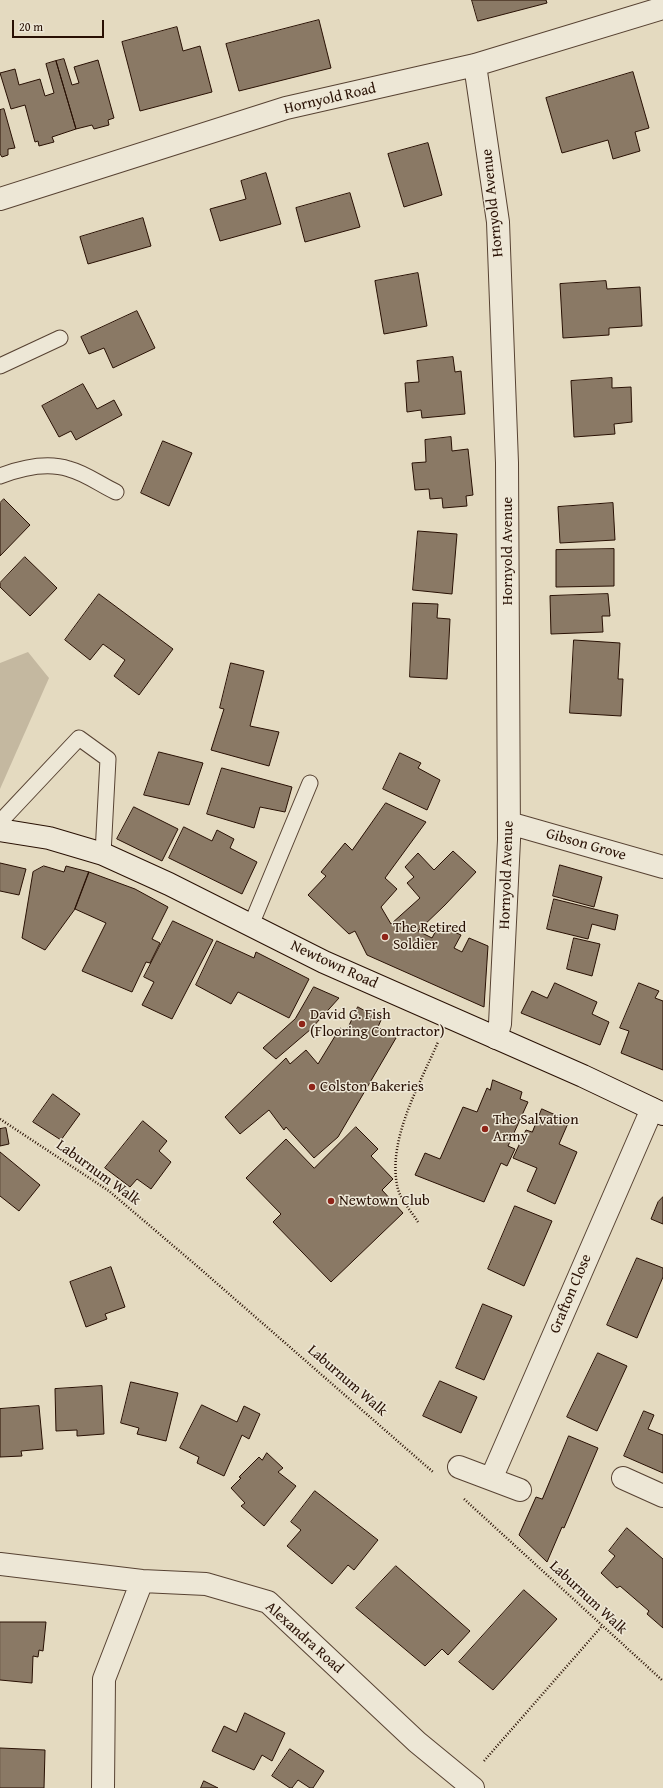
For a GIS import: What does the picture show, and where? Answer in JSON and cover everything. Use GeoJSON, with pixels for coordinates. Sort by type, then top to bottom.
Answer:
{"type":"FeatureCollection","features":[{"type":"Feature","properties":{"kind":"street","name":"Hornyold Road"},"geometry":{"type":"LineString","coordinates":[[0,198],[286,108],[475,65],[663,8]]}},
{"type":"Feature","properties":{"kind":"street","name":"Hornyold Avenue"},"geometry":{"type":"LineString","coordinates":[[475,65],[498,222],[508,478],[509,823],[500,1024],[496,1038]]}},
{"type":"Feature","properties":{"kind":"street","name":"Gibson Grove"},"geometry":{"type":"LineString","coordinates":[[509,823],[663,867]]}},
{"type":"Feature","properties":{"kind":"street","name":"Newtown Road"},"geometry":{"type":"LineString","coordinates":[[0,830],[49,838],[103,854],[169,884],[324,962],[496,1038],[657,1112]]}},
{"type":"Feature","properties":{"kind":"street","name":"Grafton Close"},"geometry":{"type":"LineString","coordinates":[[491,1479],[657,1112]]}},
{"type":"Feature","properties":{"kind":"street"},"geometry":{"type":"LineString","coordinates":[[459,1466],[520,1490]]}},
{"type":"Feature","properties":{"kind":"street"},"geometry":{"type":"LineString","coordinates":[[623,1478],[663,1496]]}},
{"type":"Feature","properties":{"kind":"street","name":"Alexandra Road"},"geometry":{"type":"LineString","coordinates":[[0,1564],[142,1581],[206,1584],[268,1602],[417,1742],[470,1785]]}},
{"type":"Feature","properties":{"kind":"street"},"geometry":{"type":"LineString","coordinates":[[103,1788],[104,1679],[142,1581]]}},
{"type":"Feature","properties":{"kind":"lane"},"geometry":{"type":"LineString","coordinates":[[0,366],[60,338]]}},
{"type":"Feature","properties":{"kind":"lane"},"geometry":{"type":"LineString","coordinates":[[0,476],[31,468],[55,465],[71,469],[116,492]]}},
{"type":"Feature","properties":{"kind":"lane"},"geometry":{"type":"LineString","coordinates":[[0,822],[79,738],[108,759],[103,854]]}},
{"type":"Feature","properties":{"kind":"lane"},"geometry":{"type":"LineString","coordinates":[[251,925],[310,783]]}},
{"type":"Feature","properties":{"kind":"path"},"geometry":{"type":"LineString","coordinates":[[418,1222],[397,1186],[396,1164],[402,1125],[448,1017]]}},
{"type":"Feature","properties":{"kind":"path","name":"Laburnum Walk"},"geometry":{"type":"LineString","coordinates":[[0,1119],[109,1191],[203,1271],[436,1476]]}},
{"type":"Feature","properties":{"kind":"path","name":"Laburnum Walk"},"geometry":{"type":"LineString","coordinates":[[460,1496],[663,1681]]}},
{"type":"Feature","properties":{"kind":"path"},"geometry":{"type":"LineString","coordinates":[[470,1785],[602,1626]]}},
{"type":"Feature","properties":{"kind":"shaded area"},"geometry":{"type":"Polygon","coordinates":[[[28,652],[49,678],[0,789],[0,663],[28,652]]]}},
{"type":"Feature","properties":{"kind":"building"},"geometry":{"type":"Polygon","coordinates":[[[472,0],[546,0],[547,3],[478,21],[472,0]]]}},
{"type":"Feature","properties":{"kind":"building"},"geometry":{"type":"Polygon","coordinates":[[[319,20],[331,68],[239,91],[226,44],[319,20]]]}},
{"type":"Feature","properties":{"kind":"building"},"geometry":{"type":"Polygon","coordinates":[[[177,27],[183,51],[200,46],[212,92],[140,111],[122,42],[177,27]]]}},
{"type":"Feature","properties":{"kind":"building"},"geometry":{"type":"Polygon","coordinates":[[[64,59],[72,85],[79,83],[74,67],[98,60],[114,118],[108,120],[109,125],[94,129],[92,125],[76,129],[56,61],[64,59]]]}},
{"type":"Feature","properties":{"kind":"building"},"geometry":{"type":"Polygon","coordinates":[[[56,61],[76,129],[52,137],[54,142],[39,146],[38,141],[35,142],[25,105],[11,109],[0,73],[15,69],[19,85],[40,79],[45,96],[54,93],[46,64],[56,61]]]}},
{"type":"Feature","properties":{"kind":"building"},"geometry":{"type":"Polygon","coordinates":[[[633,72],[649,128],[635,132],[640,151],[613,159],[608,140],[562,153],[546,98],[633,72]]]}},
{"type":"Feature","properties":{"kind":"building"},"geometry":{"type":"Polygon","coordinates":[[[4,109],[15,148],[8,149],[8,155],[2,157],[0,154],[0,110],[4,109]]]}},
{"type":"Feature","properties":{"kind":"building"},"geometry":{"type":"Polygon","coordinates":[[[428,143],[442,195],[404,207],[388,154],[428,143]]]}},
{"type":"Feature","properties":{"kind":"building"},"geometry":{"type":"Polygon","coordinates":[[[266,173],[281,224],[220,241],[210,209],[246,199],[241,181],[266,173]]]}},
{"type":"Feature","properties":{"kind":"building"},"geometry":{"type":"Polygon","coordinates":[[[350,193],[360,227],[305,242],[296,208],[350,193]]]}},
{"type":"Feature","properties":{"kind":"building"},"geometry":{"type":"Polygon","coordinates":[[[143,218],[151,246],[88,264],[80,237],[143,218]]]}},
{"type":"Feature","properties":{"kind":"building"},"geometry":{"type":"Polygon","coordinates":[[[418,273],[427,326],[384,334],[375,281],[418,273]]]}},
{"type":"Feature","properties":{"kind":"building"},"geometry":{"type":"Polygon","coordinates":[[[606,281],[607,289],[640,287],[642,326],[609,328],[609,335],[563,338],[560,284],[606,281]]]}},
{"type":"Feature","properties":{"kind":"building"},"geometry":{"type":"Polygon","coordinates":[[[137,311],[155,348],[113,368],[104,348],[89,354],[81,337],[137,311]]]}},
{"type":"Feature","properties":{"kind":"building"},"geometry":{"type":"Polygon","coordinates":[[[453,357],[455,372],[461,371],[465,414],[422,418],[421,410],[407,412],[405,383],[419,382],[417,361],[453,357]]]}},
{"type":"Feature","properties":{"kind":"building"},"geometry":{"type":"Polygon","coordinates":[[[612,378],[612,388],[631,387],[632,422],[614,424],[615,434],[574,437],[571,381],[612,378]]]}},
{"type":"Feature","properties":{"kind":"building"},"geometry":{"type":"Polygon","coordinates":[[[83,384],[97,409],[114,400],[122,415],[76,440],[71,431],[59,437],[42,406],[83,384]]]}},
{"type":"Feature","properties":{"kind":"building"},"geometry":{"type":"Polygon","coordinates":[[[451,437],[452,451],[468,449],[473,495],[466,496],[467,506],[443,508],[442,498],[430,499],[429,489],[415,490],[412,463],[426,462],[425,440],[451,437]]]}},
{"type":"Feature","properties":{"kind":"building"},"geometry":{"type":"Polygon","coordinates":[[[163,441],[192,453],[169,506],[141,493],[163,441]]]}},
{"type":"Feature","properties":{"kind":"building"},"geometry":{"type":"Polygon","coordinates":[[[4,499],[30,525],[0,556],[0,503],[4,499]]]}},
{"type":"Feature","properties":{"kind":"building"},"geometry":{"type":"Polygon","coordinates":[[[613,503],[615,540],[560,543],[558,507],[613,503]]]}},
{"type":"Feature","properties":{"kind":"building"},"geometry":{"type":"Polygon","coordinates":[[[418,531],[457,534],[452,594],[413,590],[418,531]]]}},
{"type":"Feature","properties":{"kind":"building"},"geometry":{"type":"Polygon","coordinates":[[[614,549],[614,586],[556,587],[556,550],[614,549]]]}},
{"type":"Feature","properties":{"kind":"building"},"geometry":{"type":"Polygon","coordinates":[[[25,557],[57,588],[30,616],[0,587],[0,583],[25,557]]]}},
{"type":"Feature","properties":{"kind":"building"},"geometry":{"type":"Polygon","coordinates":[[[99,594],[173,649],[139,695],[114,676],[125,660],[103,644],[90,660],[65,640],[99,594]]]}},
{"type":"Feature","properties":{"kind":"building"},"geometry":{"type":"Polygon","coordinates":[[[608,594],[610,616],[602,616],[603,632],[551,634],[550,596],[608,594]]]}},
{"type":"Feature","properties":{"kind":"building"},"geometry":{"type":"Polygon","coordinates":[[[413,603],[438,604],[437,618],[450,619],[447,679],[410,677],[413,603]]]}},
{"type":"Feature","properties":{"kind":"building"},"geometry":{"type":"Polygon","coordinates":[[[574,640],[620,643],[618,679],[623,679],[621,716],[570,713],[574,640]]]}},
{"type":"Feature","properties":{"kind":"building"},"geometry":{"type":"Polygon","coordinates":[[[231,663],[264,671],[250,726],[279,732],[269,766],[211,750],[224,709],[220,708],[231,663]]]}},
{"type":"Feature","properties":{"kind":"building"},"geometry":{"type":"Polygon","coordinates":[[[159,752],[203,763],[189,805],[144,795],[159,752]]]}},
{"type":"Feature","properties":{"kind":"building"},"geometry":{"type":"Polygon","coordinates":[[[400,753],[421,763],[418,768],[440,780],[427,810],[383,789],[400,753]]]}},
{"type":"Feature","properties":{"kind":"building"},"geometry":{"type":"Polygon","coordinates":[[[222,768],[292,787],[285,812],[260,807],[254,828],[207,814],[222,768]]]}},
{"type":"Feature","properties":{"kind":"building"},"geometry":{"type":"Polygon","coordinates":[[[386,803],[426,822],[385,878],[397,889],[381,907],[391,924],[420,898],[407,883],[414,877],[405,867],[418,853],[434,870],[453,851],[476,872],[418,931],[432,938],[439,925],[461,935],[454,948],[462,952],[469,938],[488,946],[484,1007],[367,955],[355,931],[349,934],[308,895],[326,876],[321,872],[345,843],[352,850],[386,803]]]}},
{"type":"Feature","properties":{"kind":"building"},"geometry":{"type":"Polygon","coordinates":[[[134,807],[178,829],[162,861],[117,839],[134,807]]]}},
{"type":"Feature","properties":{"kind":"building"},"geometry":{"type":"Polygon","coordinates":[[[184,827],[212,841],[217,830],[234,839],[230,848],[257,862],[242,894],[169,858],[184,827]]]}},
{"type":"Feature","properties":{"kind":"building"},"geometry":{"type":"Polygon","coordinates":[[[0,863],[26,869],[19,895],[0,891],[0,863]]]}},
{"type":"Feature","properties":{"kind":"building"},"geometry":{"type":"Polygon","coordinates":[[[560,865],[602,877],[594,907],[553,896],[560,865]]]}},
{"type":"Feature","properties":{"kind":"building"},"geometry":{"type":"Polygon","coordinates":[[[44,866],[64,872],[66,866],[89,872],[75,909],[45,950],[22,938],[33,872],[44,866]]]}},
{"type":"Feature","properties":{"kind":"building"},"geometry":{"type":"Polygon","coordinates":[[[89,872],[135,889],[168,907],[152,939],[160,943],[150,963],[146,962],[132,992],[82,971],[106,923],[75,909],[89,872]]]}},
{"type":"Feature","properties":{"kind":"building"},"geometry":{"type":"Polygon","coordinates":[[[554,899],[618,915],[615,930],[592,924],[588,939],[547,929],[554,899]]]}},
{"type":"Feature","properties":{"kind":"building"},"geometry":{"type":"Polygon","coordinates":[[[173,921],[213,940],[172,1019],[142,1005],[154,982],[144,977],[173,921]]]}},
{"type":"Feature","properties":{"kind":"building"},"geometry":{"type":"Polygon","coordinates":[[[574,938],[600,944],[592,976],[567,969],[574,938]]]}},
{"type":"Feature","properties":{"kind":"building"},"geometry":{"type":"Polygon","coordinates":[[[217,941],[254,958],[256,952],[309,979],[289,1018],[238,992],[231,1004],[196,985],[217,941]]]}},
{"type":"Feature","properties":{"kind":"building"},"geometry":{"type":"Polygon","coordinates":[[[555,983],[597,1002],[592,1014],[609,1022],[600,1045],[521,1013],[532,991],[547,998],[555,983]]]}},
{"type":"Feature","properties":{"kind":"building"},"geometry":{"type":"Polygon","coordinates":[[[639,983],[659,991],[655,998],[663,1001],[663,1070],[621,1053],[629,1031],[620,1028],[639,983]]]}},
{"type":"Feature","properties":{"kind":"building","name":"David G. Fish (Flooring Contractor)"},"geometry":{"type":"Polygon","coordinates":[[[314,987],[339,998],[311,1029],[276,1059],[263,1048],[295,1019],[314,987]]]}},
{"type":"Feature","properties":{"kind":"building","name":"Colston Bakeries"},"geometry":{"type":"Polygon","coordinates":[[[358,1007],[381,1020],[378,1027],[396,1038],[338,1137],[314,1158],[286,1127],[284,1130],[269,1110],[240,1134],[225,1117],[286,1058],[290,1064],[306,1050],[318,1064],[340,1028],[346,1031],[358,1007]]]}},
{"type":"Feature","properties":{"kind":"building","name":"The Salvation Army"},"geometry":{"type":"Polygon","coordinates":[[[493,1080],[522,1092],[520,1099],[528,1102],[508,1146],[515,1149],[507,1166],[501,1163],[484,1202],[415,1175],[425,1153],[440,1159],[463,1107],[477,1112],[487,1088],[490,1090],[493,1080]]]}},
{"type":"Feature","properties":{"kind":"building"},"geometry":{"type":"Polygon","coordinates":[[[53,1094],[80,1114],[61,1140],[33,1122],[53,1094]]]}},
{"type":"Feature","properties":{"kind":"building"},"geometry":{"type":"Polygon","coordinates":[[[542,1109],[569,1121],[559,1144],[577,1152],[555,1204],[527,1191],[537,1168],[513,1158],[526,1130],[532,1132],[542,1109]]]}},
{"type":"Feature","properties":{"kind":"building"},"geometry":{"type":"Polygon","coordinates":[[[143,1121],[167,1141],[159,1151],[171,1162],[151,1189],[137,1179],[130,1187],[105,1168],[143,1121]]]}},
{"type":"Feature","properties":{"kind":"building","name":"Newtown Club"},"geometry":{"type":"Polygon","coordinates":[[[356,1127],[378,1149],[371,1156],[393,1179],[382,1190],[403,1213],[331,1282],[273,1222],[281,1214],[246,1178],[286,1139],[314,1168],[356,1127]]]}},
{"type":"Feature","properties":{"kind":"building"},"geometry":{"type":"Polygon","coordinates":[[[6,1128],[9,1144],[0,1146],[0,1129],[6,1128]]]}},
{"type":"Feature","properties":{"kind":"building"},"geometry":{"type":"Polygon","coordinates":[[[0,1152],[40,1185],[19,1211],[0,1196],[0,1152]]]}},
{"type":"Feature","properties":{"kind":"building"},"geometry":{"type":"Polygon","coordinates":[[[663,1197],[663,1224],[651,1219],[658,1202],[663,1197]]]}},
{"type":"Feature","properties":{"kind":"building"},"geometry":{"type":"Polygon","coordinates":[[[515,1206],[552,1221],[524,1286],[488,1269],[515,1206]]]}},
{"type":"Feature","properties":{"kind":"building"},"geometry":{"type":"Polygon","coordinates":[[[637,1258],[663,1268],[663,1277],[637,1338],[607,1325],[637,1258]]]}},
{"type":"Feature","properties":{"kind":"building"},"geometry":{"type":"Polygon","coordinates":[[[111,1267],[125,1307],[105,1314],[107,1319],[86,1327],[70,1282],[111,1267]]]}},
{"type":"Feature","properties":{"kind":"building"},"geometry":{"type":"Polygon","coordinates":[[[483,1304],[512,1316],[484,1380],[456,1368],[483,1304]]]}},
{"type":"Feature","properties":{"kind":"building"},"geometry":{"type":"Polygon","coordinates":[[[598,1353],[627,1366],[597,1431],[567,1417],[598,1353]]]}},
{"type":"Feature","properties":{"kind":"building"},"geometry":{"type":"Polygon","coordinates":[[[440,1381],[477,1397],[461,1433],[423,1416],[440,1381]]]}},
{"type":"Feature","properties":{"kind":"building"},"geometry":{"type":"Polygon","coordinates":[[[131,1382],[178,1393],[166,1441],[137,1434],[139,1428],[121,1423],[131,1382]]]}},
{"type":"Feature","properties":{"kind":"building"},"geometry":{"type":"Polygon","coordinates":[[[102,1386],[104,1434],[77,1436],[77,1430],[56,1431],[55,1389],[102,1386]]]}},
{"type":"Feature","properties":{"kind":"building"},"geometry":{"type":"Polygon","coordinates":[[[202,1405],[237,1422],[244,1406],[260,1414],[249,1439],[242,1435],[224,1476],[197,1463],[199,1457],[180,1448],[202,1405]]]}},
{"type":"Feature","properties":{"kind":"building"},"geometry":{"type":"Polygon","coordinates":[[[39,1406],[43,1449],[21,1451],[22,1456],[0,1457],[0,1409],[39,1406]]]}},
{"type":"Feature","properties":{"kind":"building"},"geometry":{"type":"Polygon","coordinates":[[[644,1411],[654,1415],[648,1429],[663,1435],[663,1473],[624,1456],[644,1411]]]}},
{"type":"Feature","properties":{"kind":"building"},"geometry":{"type":"Polygon","coordinates":[[[569,1436],[598,1448],[564,1528],[562,1527],[547,1562],[519,1535],[536,1497],[542,1499],[569,1436]]]}},
{"type":"Feature","properties":{"kind":"building"},"geometry":{"type":"Polygon","coordinates":[[[267,1453],[283,1468],[278,1472],[296,1486],[264,1526],[241,1506],[245,1503],[231,1488],[241,1478],[239,1477],[259,1457],[262,1460],[267,1453]]]}},
{"type":"Feature","properties":{"kind":"building"},"geometry":{"type":"Polygon","coordinates":[[[315,1491],[378,1540],[354,1570],[348,1565],[332,1584],[287,1546],[301,1530],[291,1522],[315,1491]]]}},
{"type":"Feature","properties":{"kind":"building"},"geometry":{"type":"Polygon","coordinates":[[[627,1528],[663,1559],[663,1628],[647,1614],[649,1611],[620,1586],[617,1588],[601,1573],[615,1556],[609,1551],[627,1528]]]}},
{"type":"Feature","properties":{"kind":"building"},"geometry":{"type":"Polygon","coordinates":[[[396,1566],[470,1631],[448,1655],[442,1649],[425,1666],[356,1608],[396,1566]]]}},
{"type":"Feature","properties":{"kind":"building"},"geometry":{"type":"Polygon","coordinates":[[[524,1590],[557,1619],[493,1690],[459,1662],[524,1590]]]}},
{"type":"Feature","properties":{"kind":"building"},"geometry":{"type":"Polygon","coordinates":[[[0,1622],[46,1622],[43,1651],[39,1650],[38,1657],[33,1656],[32,1683],[0,1680],[0,1622]]]}},
{"type":"Feature","properties":{"kind":"building"},"geometry":{"type":"Polygon","coordinates":[[[245,1713],[285,1733],[272,1761],[262,1755],[254,1770],[212,1751],[224,1726],[236,1732],[245,1713]]]}},
{"type":"Feature","properties":{"kind":"building"},"geometry":{"type":"Polygon","coordinates":[[[0,1748],[45,1750],[44,1788],[0,1788],[0,1748]]]}},
{"type":"Feature","properties":{"kind":"building"},"geometry":{"type":"Polygon","coordinates":[[[290,1749],[324,1771],[313,1788],[310,1788],[298,1780],[292,1788],[290,1788],[272,1776],[290,1749]]]}},
{"type":"Feature","properties":{"kind":"building"},"geometry":{"type":"Polygon","coordinates":[[[204,1781],[218,1788],[201,1788],[204,1781]]]}},
{"type":"Feature","properties":{"kind":"place","name":"The Retired Soldier"},"geometry":{"type":"Point","coordinates":[385,937]}},
{"type":"Feature","properties":{"kind":"place","name":"David G. Fish (Flooring Contractor)"},"geometry":{"type":"Point","coordinates":[302,1024]}},
{"type":"Feature","properties":{"kind":"place","name":"Colston Bakeries"},"geometry":{"type":"Point","coordinates":[312,1087]}},
{"type":"Feature","properties":{"kind":"place","name":"The Salvation Army"},"geometry":{"type":"Point","coordinates":[485,1129]}},
{"type":"Feature","properties":{"kind":"place","name":"Newtown Club"},"geometry":{"type":"Point","coordinates":[331,1201]}}]}
